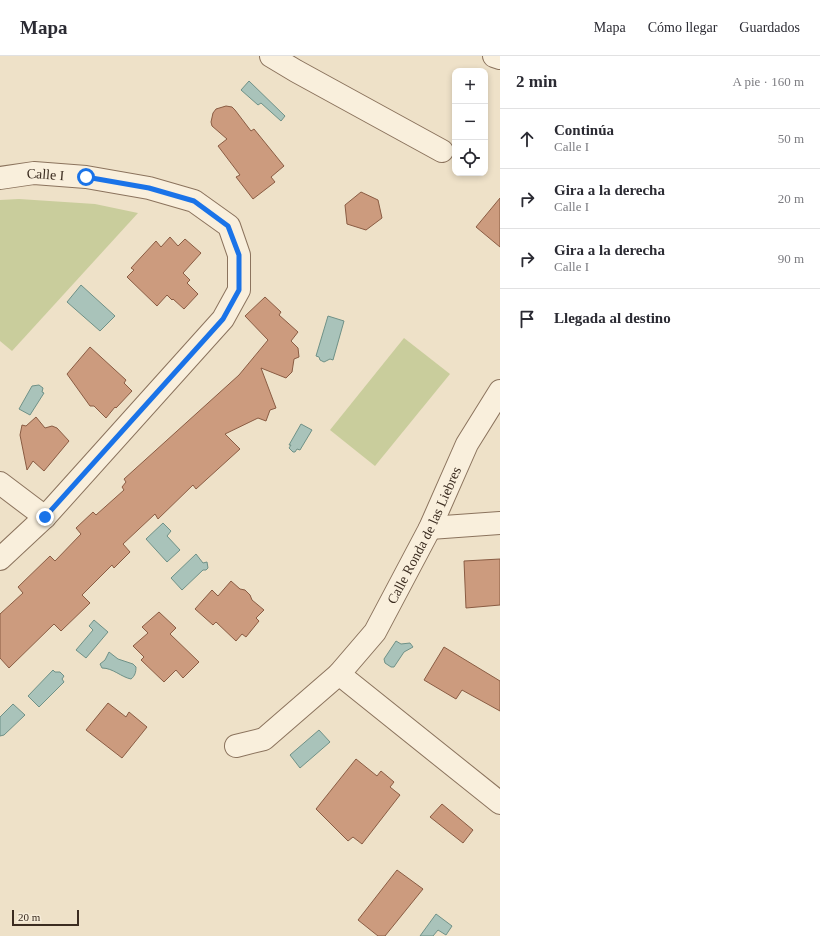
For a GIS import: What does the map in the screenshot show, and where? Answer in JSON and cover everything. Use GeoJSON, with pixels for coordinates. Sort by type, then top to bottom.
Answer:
{"type":"FeatureCollection","features":[{"type":"Feature","properties":{"kind":"street"},"geometry":{"type":"LineString","coordinates":[[271,56],[296,72],[442,151]]}},
{"type":"Feature","properties":{"kind":"street"},"geometry":{"type":"LineString","coordinates":[[494,56],[500,58]]}},
{"type":"Feature","properties":{"kind":"street","name":"Calle I"},"geometry":{"type":"LineString","coordinates":[[0,178],[34,173],[86,177],[149,188],[194,201],[228,226],[239,255],[239,290],[223,319],[45,517],[0,559]]}},
{"type":"Feature","properties":{"kind":"street","name":"Calle Ronda de las Liebres"},"geometry":{"type":"LineString","coordinates":[[236,746],[264,739],[339,674],[375,632],[430,528],[467,444],[500,391]]}},
{"type":"Feature","properties":{"kind":"street"},"geometry":{"type":"LineString","coordinates":[[0,483],[45,517]]}},
{"type":"Feature","properties":{"kind":"street"},"geometry":{"type":"LineString","coordinates":[[430,528],[500,524]]}},
{"type":"Feature","properties":{"kind":"street"},"geometry":{"type":"LineString","coordinates":[[339,674],[500,803]]}},
{"type":"Feature","properties":{"kind":"green space"},"geometry":{"type":"Polygon","coordinates":[[[19,199],[95,204],[138,213],[12,351],[0,341],[0,200],[19,199]]]}},
{"type":"Feature","properties":{"kind":"green space"},"geometry":{"type":"Polygon","coordinates":[[[404,338],[450,374],[375,466],[330,430],[404,338]]]}},
{"type":"Feature","properties":{"kind":"water"},"geometry":{"type":"Polygon","coordinates":[[[249,81],[285,116],[281,121],[261,103],[258,105],[241,90],[249,81]]]}},
{"type":"Feature","properties":{"kind":"water"},"geometry":{"type":"Polygon","coordinates":[[[81,285],[115,316],[100,331],[67,302],[81,285]]]}},
{"type":"Feature","properties":{"kind":"water"},"geometry":{"type":"Polygon","coordinates":[[[328,316],[344,321],[333,360],[330,359],[324,362],[316,356],[328,316]]]}},
{"type":"Feature","properties":{"kind":"water"},"geometry":{"type":"Polygon","coordinates":[[[39,385],[43,388],[42,392],[44,393],[30,415],[19,409],[32,386],[39,385]]]}},
{"type":"Feature","properties":{"kind":"water"},"geometry":{"type":"Polygon","coordinates":[[[301,424],[312,430],[300,450],[297,449],[293,452],[289,448],[291,445],[289,445],[301,424]]]}},
{"type":"Feature","properties":{"kind":"water"},"geometry":{"type":"Polygon","coordinates":[[[163,523],[171,531],[167,536],[180,550],[167,562],[146,539],[163,523]]]}},
{"type":"Feature","properties":{"kind":"water"},"geometry":{"type":"Polygon","coordinates":[[[196,554],[203,563],[207,562],[208,568],[203,570],[182,590],[171,578],[196,554]]]}},
{"type":"Feature","properties":{"kind":"water"},"geometry":{"type":"Polygon","coordinates":[[[94,620],[108,632],[86,658],[76,650],[93,630],[89,626],[94,620]]]}},
{"type":"Feature","properties":{"kind":"water"},"geometry":{"type":"Polygon","coordinates":[[[396,641],[401,644],[410,643],[413,647],[404,652],[394,667],[391,667],[385,663],[384,659],[396,641]]]}},
{"type":"Feature","properties":{"kind":"water"},"geometry":{"type":"Polygon","coordinates":[[[109,652],[118,659],[133,664],[136,667],[135,674],[131,679],[110,669],[102,668],[100,664],[105,660],[109,652]]]}},
{"type":"Feature","properties":{"kind":"water"},"geometry":{"type":"Polygon","coordinates":[[[53,670],[55,672],[60,672],[64,676],[62,679],[64,682],[39,707],[28,696],[53,670]]]}},
{"type":"Feature","properties":{"kind":"water"},"geometry":{"type":"Polygon","coordinates":[[[13,704],[25,715],[4,735],[0,736],[0,717],[13,704]]]}},
{"type":"Feature","properties":{"kind":"water"},"geometry":{"type":"Polygon","coordinates":[[[319,730],[330,742],[300,768],[290,755],[319,730]]]}},
{"type":"Feature","properties":{"kind":"water"},"geometry":{"type":"Polygon","coordinates":[[[436,914],[452,926],[446,935],[438,930],[433,936],[420,936],[436,914]]]}},
{"type":"Feature","properties":{"kind":"building"},"geometry":{"type":"Polygon","coordinates":[[[226,106],[232,107],[235,110],[251,131],[254,129],[284,166],[271,177],[275,182],[253,199],[236,177],[240,175],[218,146],[227,139],[212,126],[211,122],[213,113],[216,109],[226,106]]]}},
{"type":"Feature","properties":{"kind":"building"},"geometry":{"type":"Polygon","coordinates":[[[361,192],[378,200],[382,218],[366,230],[347,224],[345,205],[361,192]]]}},
{"type":"Feature","properties":{"kind":"building"},"geometry":{"type":"Polygon","coordinates":[[[500,198],[500,247],[476,227],[500,198]]]}},
{"type":"Feature","properties":{"kind":"building"},"geometry":{"type":"Polygon","coordinates":[[[170,237],[178,246],[185,239],[201,253],[183,273],[190,280],[187,283],[198,294],[184,309],[167,295],[157,306],[127,277],[134,270],[131,268],[156,241],[161,247],[170,237]]]}},
{"type":"Feature","properties":{"kind":"building"},"geometry":{"type":"Polygon","coordinates":[[[265,297],[281,312],[279,315],[298,332],[291,341],[298,348],[299,357],[294,359],[292,372],[286,378],[261,368],[276,408],[270,410],[266,421],[258,418],[225,434],[240,449],[196,489],[193,485],[158,519],[155,514],[123,544],[130,552],[114,568],[112,565],[82,595],[90,603],[61,631],[54,624],[9,668],[0,658],[0,614],[23,593],[18,587],[50,556],[55,561],[81,534],[76,528],[93,512],[96,515],[124,490],[122,487],[126,482],[124,479],[239,375],[268,340],[245,316],[265,297]]]}},
{"type":"Feature","properties":{"kind":"building"},"geometry":{"type":"Polygon","coordinates":[[[90,347],[126,380],[124,383],[132,391],[106,418],[94,406],[90,406],[67,374],[90,347]]]}},
{"type":"Feature","properties":{"kind":"building"},"geometry":{"type":"Polygon","coordinates":[[[36,417],[45,428],[52,426],[57,428],[69,441],[44,471],[33,461],[27,470],[20,435],[22,425],[26,426],[36,417]]]}},
{"type":"Feature","properties":{"kind":"building"},"geometry":{"type":"Polygon","coordinates":[[[500,559],[500,605],[466,608],[464,561],[500,559]]]}},
{"type":"Feature","properties":{"kind":"building"},"geometry":{"type":"Polygon","coordinates":[[[231,581],[240,589],[245,590],[250,595],[252,600],[264,610],[256,618],[259,621],[246,637],[242,634],[236,641],[216,622],[213,625],[195,609],[212,590],[218,596],[231,581]]]}},
{"type":"Feature","properties":{"kind":"building"},"geometry":{"type":"Polygon","coordinates":[[[159,612],[176,628],[170,634],[199,662],[183,678],[176,670],[164,682],[141,660],[144,657],[133,646],[148,633],[142,627],[159,612]]]}},
{"type":"Feature","properties":{"kind":"building"},"geometry":{"type":"Polygon","coordinates":[[[444,647],[500,681],[500,711],[462,690],[456,699],[424,680],[444,647]]]}},
{"type":"Feature","properties":{"kind":"building"},"geometry":{"type":"Polygon","coordinates":[[[108,703],[126,717],[129,712],[147,727],[122,758],[86,730],[108,703]]]}},
{"type":"Feature","properties":{"kind":"building"},"geometry":{"type":"Polygon","coordinates":[[[356,759],[377,776],[381,771],[394,782],[390,787],[400,795],[362,844],[353,837],[348,841],[316,809],[356,759]]]}},
{"type":"Feature","properties":{"kind":"building"},"geometry":{"type":"Polygon","coordinates":[[[442,804],[473,830],[463,843],[430,817],[442,804]]]}},
{"type":"Feature","properties":{"kind":"building"},"geometry":{"type":"Polygon","coordinates":[[[397,870],[423,889],[385,936],[378,936],[358,920],[397,870]]]}},
{"type":"Feature","properties":{"kind":"route"},"geometry":{"type":"LineString","coordinates":[[45,517],[223,319],[239,290],[239,255],[228,226],[194,201],[149,188],[86,177]]}}]}
